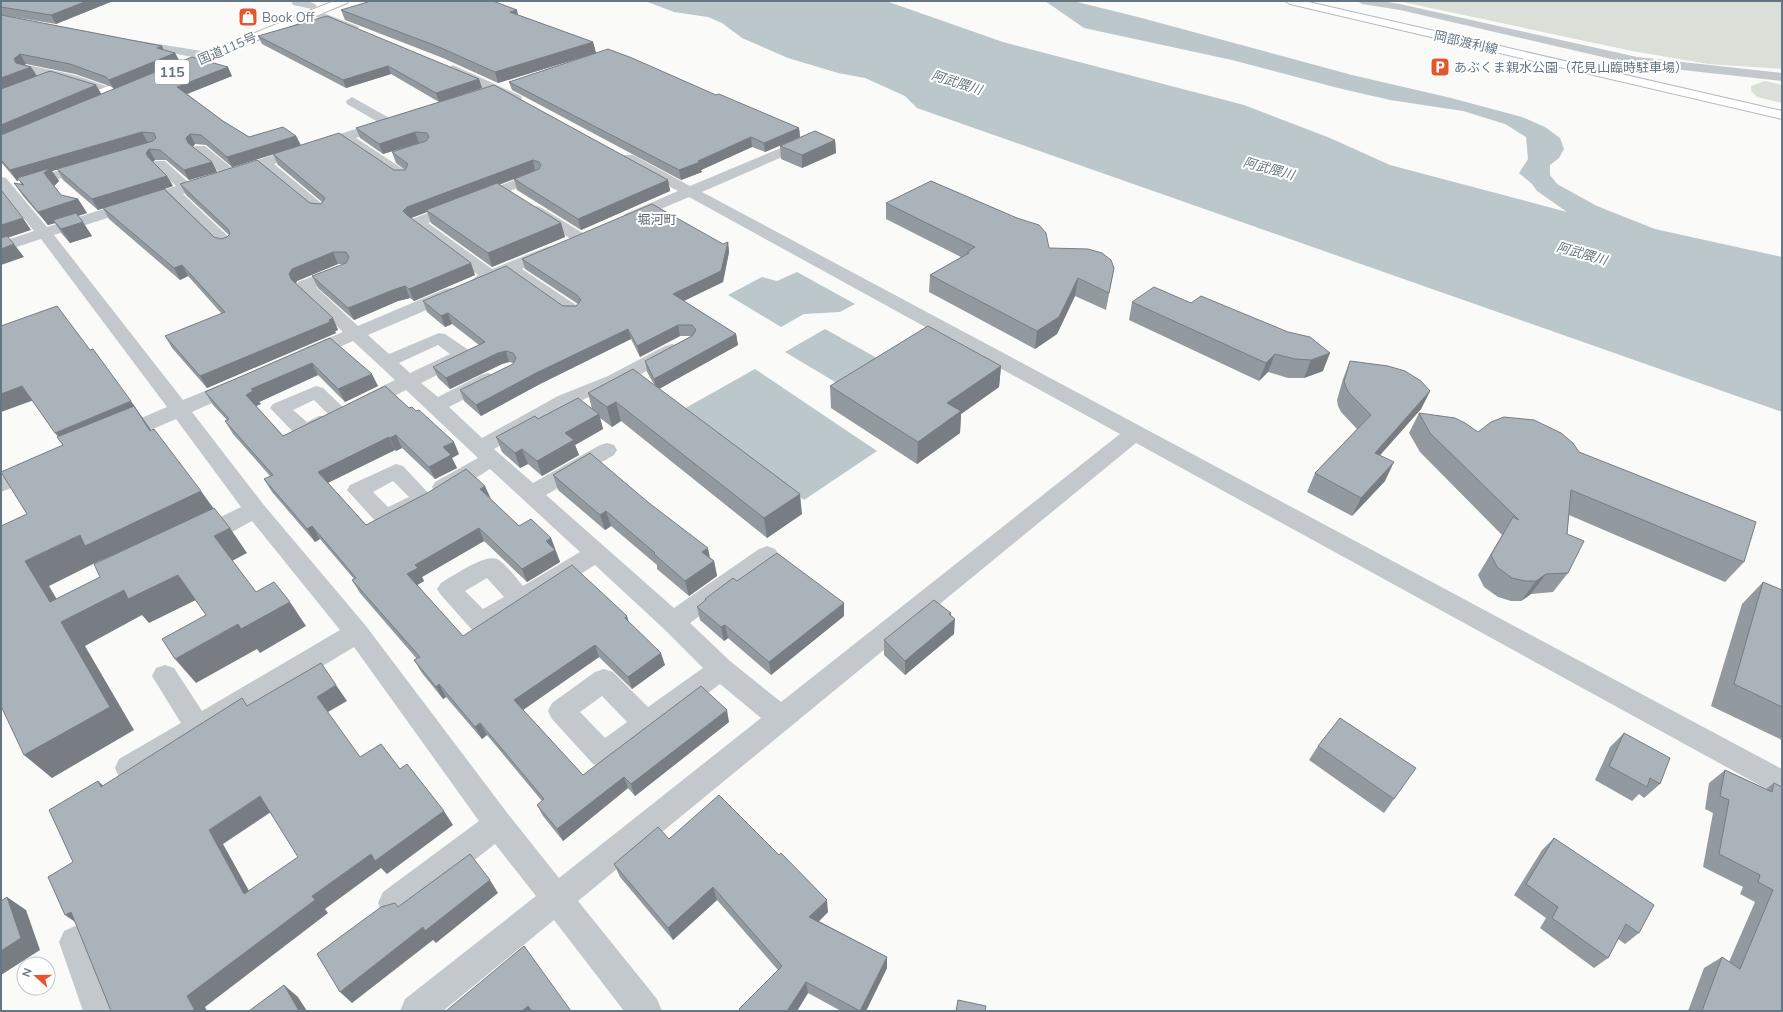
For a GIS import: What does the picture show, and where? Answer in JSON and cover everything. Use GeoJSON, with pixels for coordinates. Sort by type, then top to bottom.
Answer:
{"type":"FeatureCollection","features":[{"type":"Feature","properties":{"kind":"main road","name":"国道115号"},"geometry":{"type":"LineString","coordinates":[[155,75],[107,91],[65,113],[155,75],[202,55],[309,7],[326,1]]}},
{"type":"Feature","properties":{"kind":"main road","name":"国道115号"},"geometry":{"type":"LineString","coordinates":[[309,7],[343,1]]}},
{"type":"Feature","properties":{"kind":"main road","name":"岡部渡利線"},"geometry":{"type":"LineString","coordinates":[[1290,1],[1782,115]]}},
{"type":"Feature","properties":{"kind":"street"},"geometry":{"type":"LineString","coordinates":[[1362,1],[1400,7],[1637,61],[1782,77]]}},
{"type":"Feature","properties":{"kind":"street"},"geometry":{"type":"LineString","coordinates":[[309,7],[372,35]]}},
{"type":"Feature","properties":{"kind":"street"},"geometry":{"type":"LineString","coordinates":[[124,42],[202,55]]}},
{"type":"Feature","properties":{"kind":"street"},"geometry":{"type":"LineString","coordinates":[[438,62],[505,86],[532,107]]}},
{"type":"Feature","properties":{"kind":"street"},"geometry":{"type":"LineString","coordinates":[[27,69],[71,78],[107,91]]}},
{"type":"Feature","properties":{"kind":"street"},"geometry":{"type":"LineString","coordinates":[[35,82],[55,74]]}},
{"type":"Feature","properties":{"kind":"street"},"geometry":{"type":"LineString","coordinates":[[476,96],[505,86]]}},
{"type":"Feature","properties":{"kind":"street"},"geometry":{"type":"LineString","coordinates":[[352,101],[388,123]]}},
{"type":"Feature","properties":{"kind":"street"},"geometry":{"type":"LineString","coordinates":[[1,247],[402,119]]}},
{"type":"Feature","properties":{"kind":"street"},"geometry":{"type":"LineString","coordinates":[[346,137],[404,176]]}},
{"type":"Feature","properties":{"kind":"street"},"geometry":{"type":"LineString","coordinates":[[617,223],[808,140]]}},
{"type":"Feature","properties":{"kind":"street"},"geometry":{"type":"LineString","coordinates":[[200,148],[230,174]]}},
{"type":"Feature","properties":{"kind":"street"},"geometry":{"type":"LineString","coordinates":[[614,151],[1782,783]]}},
{"type":"Feature","properties":{"kind":"street"},"geometry":{"type":"LineString","coordinates":[[382,161],[396,156]]}},
{"type":"Feature","properties":{"kind":"street"},"geometry":{"type":"LineString","coordinates":[[100,163],[4,186],[44,233],[255,510],[357,633],[498,824],[645,1011]]}},
{"type":"Feature","properties":{"kind":"street"},"geometry":{"type":"LineString","coordinates":[[264,163],[321,210]]}},
{"type":"Feature","properties":{"kind":"street"},"geometry":{"type":"LineString","coordinates":[[160,164],[179,190],[227,244]]}},
{"type":"Feature","properties":{"kind":"street"},"geometry":{"type":"LineString","coordinates":[[490,276],[417,222],[514,195],[536,176]]}},
{"type":"Feature","properties":{"kind":"street"},"geometry":{"type":"LineString","coordinates":[[289,362],[587,235],[514,195]]}},
{"type":"Feature","properties":{"kind":"street"},"geometry":{"type":"LineString","coordinates":[[510,268],[573,311]]}},
{"type":"Feature","properties":{"kind":"street"},"geometry":{"type":"LineString","coordinates":[[346,269],[304,286],[673,622],[721,669],[781,718]]}},
{"type":"Feature","properties":{"kind":"street"},"geometry":{"type":"LineString","coordinates":[[340,414],[463,355],[439,338],[386,362]]}},
{"type":"Feature","properties":{"kind":"street"},"geometry":{"type":"LineString","coordinates":[[422,498],[565,400],[615,380],[687,341]]}},
{"type":"Feature","properties":{"kind":"street"},"geometry":{"type":"LineString","coordinates":[[436,406],[502,372]]}},
{"type":"Feature","properties":{"kind":"street"},"geometry":{"type":"LineString","coordinates":[[101,443],[253,378]]}},
{"type":"Feature","properties":{"kind":"street"},"geometry":{"type":"LineString","coordinates":[[417,1011],[1135,433]]}},
{"type":"Feature","properties":{"kind":"street"},"geometry":{"type":"LineString","coordinates":[[531,494],[607,450]]}},
{"type":"Feature","properties":{"kind":"street"},"geometry":{"type":"LineString","coordinates":[[1,485],[51,464]]}},
{"type":"Feature","properties":{"kind":"street"},"geometry":{"type":"LineString","coordinates":[[185,544],[255,510]]}},
{"type":"Feature","properties":{"kind":"street"},"geometry":{"type":"LineString","coordinates":[[520,598],[596,553]]}},
{"type":"Feature","properties":{"kind":"street"},"geometry":{"type":"LineString","coordinates":[[673,622],[767,555]]}},
{"type":"Feature","properties":{"kind":"street"},"geometry":{"type":"LineString","coordinates":[[129,768],[357,633]]}},
{"type":"Feature","properties":{"kind":"street"},"geometry":{"type":"LineString","coordinates":[[646,724],[721,669]]}},
{"type":"Feature","properties":{"kind":"street"},"geometry":{"type":"LineString","coordinates":[[165,676],[198,727]]}},
{"type":"Feature","properties":{"kind":"street"},"geometry":{"type":"LineString","coordinates":[[394,903],[498,824]]}},
{"type":"Feature","properties":{"kind":"street"},"geometry":{"type":"LineString","coordinates":[[75,942],[100,1011]]}},
{"type":"Feature","properties":{"kind":"shaded area"},"geometry":{"type":"Polygon","coordinates":[[[1398,1],[1782,1],[1782,69],[1708,64],[1632,51],[1398,1]]]}},
{"type":"Feature","properties":{"kind":"shaded area"},"geometry":{"type":"Polygon","coordinates":[[[1765,81],[1782,85],[1782,103],[1757,97],[1751,91],[1751,86],[1765,81]]]}},
{"type":"Feature","properties":{"kind":"water","name":"阿武隈川"},"geometry":{"type":"Polygon","coordinates":[[[645,1],[886,1],[1003,42],[1244,105],[1330,138],[1390,165],[1567,212],[1537,191],[1532,184],[1519,173],[1528,159],[1526,137],[1505,124],[1463,111],[1390,100],[1232,60],[1084,28],[1045,1],[1073,1],[1352,75],[1451,98],[1522,117],[1545,127],[1560,138],[1564,149],[1559,158],[1550,165],[1550,175],[1557,184],[1597,206],[1655,229],[1782,257],[1782,412],[917,108],[905,96],[865,78],[838,73],[788,58],[742,38],[722,23],[708,17],[674,12],[645,1]]]}},
{"type":"Feature","properties":{"kind":"water"},"geometry":{"type":"Polygon","coordinates":[[[797,272],[855,304],[840,312],[804,314],[781,327],[728,295],[762,277],[777,281],[797,272]]]}},
{"type":"Feature","properties":{"kind":"water"},"geometry":{"type":"Polygon","coordinates":[[[825,329],[886,363],[847,389],[785,352],[825,329]]]}},
{"type":"Feature","properties":{"kind":"water"},"geometry":{"type":"Polygon","coordinates":[[[755,369],[877,451],[804,500],[682,410],[755,369]]]}},
{"type":"Feature","properties":{"kind":"building"},"geometry":{"type":"Polygon","coordinates":[[[1,1],[87,1],[51,15],[1,7],[1,1]]]}},
{"type":"Feature","properties":{"kind":"building"},"geometry":{"type":"Polygon","coordinates":[[[371,1],[493,1],[517,10],[510,12],[593,42],[495,72],[439,47],[341,10],[371,1]]]}},
{"type":"Feature","properties":{"kind":"building"},"geometry":{"type":"Polygon","coordinates":[[[1,15],[162,46],[157,48],[175,53],[109,80],[106,77],[70,64],[20,54],[14,59],[16,63],[31,67],[1,78],[1,15]]]}},
{"type":"Feature","properties":{"kind":"building"},"geometry":{"type":"Polygon","coordinates":[[[327,16],[479,79],[436,93],[388,66],[343,80],[258,36],[327,16]]]}},
{"type":"Feature","properties":{"kind":"building"},"geometry":{"type":"Polygon","coordinates":[[[608,49],[716,95],[719,94],[799,128],[764,143],[751,137],[698,161],[700,162],[679,170],[509,82],[608,49]]]}},
{"type":"Feature","properties":{"kind":"building"},"geometry":{"type":"Polygon","coordinates":[[[192,57],[228,67],[177,87],[223,121],[249,137],[283,127],[296,136],[227,157],[201,135],[190,134],[186,138],[188,143],[212,162],[184,170],[160,150],[149,149],[146,153],[148,157],[167,176],[92,199],[57,169],[153,141],[156,138],[154,133],[142,132],[10,170],[1,160],[1,135],[192,57]]]}},
{"type":"Feature","properties":{"kind":"building"},"geometry":{"type":"Polygon","coordinates":[[[50,71],[96,85],[1,125],[1,89],[50,71]]]}},
{"type":"Feature","properties":{"kind":"building"},"geometry":{"type":"Polygon","coordinates":[[[494,85],[668,180],[578,219],[514,179],[539,169],[541,165],[539,162],[533,160],[407,207],[403,211],[471,263],[409,289],[405,286],[348,308],[312,276],[346,263],[349,257],[346,252],[333,252],[292,269],[289,274],[291,279],[333,318],[329,320],[330,322],[200,376],[165,336],[225,312],[182,265],[174,268],[103,208],[164,189],[214,237],[221,239],[230,234],[228,229],[180,184],[257,160],[310,203],[321,204],[325,198],[273,154],[339,133],[394,170],[405,170],[408,164],[392,152],[426,141],[429,137],[427,133],[415,132],[379,144],[356,128],[494,85]]]}},
{"type":"Feature","properties":{"kind":"building"},"geometry":{"type":"Polygon","coordinates":[[[815,131],[835,140],[802,155],[780,146],[815,131]]]}},
{"type":"Feature","properties":{"kind":"building"},"geometry":{"type":"Polygon","coordinates":[[[50,168],[44,173],[61,195],[78,199],[38,212],[14,183],[24,185],[17,178],[50,168]]]}},
{"type":"Feature","properties":{"kind":"building"},"geometry":{"type":"Polygon","coordinates":[[[931,181],[1017,218],[1039,225],[1046,233],[1049,248],[1088,249],[1102,253],[1111,260],[1114,268],[1109,293],[1078,278],[1059,317],[1037,331],[930,275],[969,253],[967,252],[975,247],[886,203],[931,181]]]}},
{"type":"Feature","properties":{"kind":"building"},"geometry":{"type":"Polygon","coordinates":[[[497,183],[561,223],[488,253],[426,210],[497,183]]]}},
{"type":"Feature","properties":{"kind":"building"},"geometry":{"type":"Polygon","coordinates":[[[1,190],[23,218],[1,225],[1,190]]]}},
{"type":"Feature","properties":{"kind":"building"},"geometry":{"type":"Polygon","coordinates":[[[652,204],[723,244],[728,242],[721,271],[673,294],[736,334],[654,379],[645,361],[692,336],[696,330],[692,325],[678,325],[637,346],[628,329],[536,373],[476,405],[460,390],[513,364],[516,358],[513,353],[506,351],[498,353],[446,378],[433,367],[485,342],[448,313],[441,316],[423,301],[506,266],[563,306],[576,306],[581,300],[577,295],[522,259],[652,204]]]}},
{"type":"Feature","properties":{"kind":"building"},"geometry":{"type":"Polygon","coordinates":[[[76,213],[83,222],[61,229],[53,220],[76,213]]]}},
{"type":"Feature","properties":{"kind":"building"},"geometry":{"type":"Polygon","coordinates":[[[7,236],[14,244],[1,249],[1,238],[7,236]]]}},
{"type":"Feature","properties":{"kind":"building"},"geometry":{"type":"Polygon","coordinates":[[[1154,287],[1191,303],[1201,296],[1288,332],[1310,337],[1330,353],[1311,360],[1295,359],[1275,354],[1266,363],[1132,302],[1154,287]]]}},
{"type":"Feature","properties":{"kind":"building"},"geometry":{"type":"Polygon","coordinates":[[[57,306],[90,350],[93,349],[131,401],[55,433],[22,386],[1,394],[1,326],[57,306]]]}},
{"type":"Feature","properties":{"kind":"building"},"geometry":{"type":"Polygon","coordinates":[[[928,326],[1001,366],[947,403],[961,411],[918,442],[830,386],[928,326]]]}},
{"type":"Feature","properties":{"kind":"building"},"geometry":{"type":"Polygon","coordinates":[[[330,338],[372,374],[338,389],[312,363],[251,389],[253,391],[246,395],[283,436],[385,386],[409,408],[412,407],[416,411],[419,410],[454,442],[443,447],[451,455],[429,467],[396,435],[318,472],[366,525],[429,492],[466,469],[485,486],[480,489],[519,526],[531,519],[551,538],[546,541],[555,550],[522,569],[479,528],[415,565],[418,568],[407,574],[463,636],[572,565],[627,616],[625,618],[661,653],[628,677],[595,645],[514,700],[583,775],[701,686],[727,710],[631,784],[624,777],[557,829],[537,805],[544,799],[480,723],[475,727],[439,684],[436,687],[414,660],[420,657],[352,580],[356,578],[312,526],[307,529],[264,479],[273,475],[225,421],[229,419],[205,392],[330,338]]]}},
{"type":"Feature","properties":{"kind":"building"},"geometry":{"type":"Polygon","coordinates":[[[1350,361],[1388,366],[1405,371],[1421,381],[1430,391],[1375,453],[1394,462],[1361,498],[1315,473],[1371,415],[1349,393],[1346,387],[1344,381],[1350,361]]]}},
{"type":"Feature","properties":{"kind":"building"},"geometry":{"type":"Polygon","coordinates":[[[633,369],[800,494],[764,518],[616,402],[607,407],[588,393],[633,369]]]}},
{"type":"Feature","properties":{"kind":"building"},"geometry":{"type":"Polygon","coordinates":[[[578,398],[599,414],[565,433],[574,440],[537,461],[522,449],[515,453],[496,437],[535,416],[538,419],[578,398]]]}},
{"type":"Feature","properties":{"kind":"building"},"geometry":{"type":"Polygon","coordinates":[[[134,406],[150,431],[154,429],[201,491],[85,546],[80,535],[25,561],[50,602],[100,577],[94,564],[214,508],[230,528],[214,536],[256,592],[274,582],[290,602],[241,629],[238,624],[175,659],[162,639],[206,615],[178,575],[128,599],[124,590],[61,622],[110,707],[24,755],[1,706],[1,526],[27,514],[1,472],[63,445],[57,437],[134,406]]]}},
{"type":"Feature","properties":{"kind":"building"},"geometry":{"type":"Polygon","coordinates":[[[1419,413],[1455,418],[1478,432],[1491,422],[1504,417],[1534,420],[1561,433],[1573,443],[1579,452],[1756,522],[1744,562],[1571,490],[1567,534],[1584,541],[1568,573],[1546,574],[1536,581],[1525,581],[1512,578],[1497,567],[1491,555],[1513,517],[1519,520],[1430,433],[1419,413]]]}},
{"type":"Feature","properties":{"kind":"building"},"geometry":{"type":"Polygon","coordinates":[[[590,453],[649,503],[708,548],[702,552],[714,561],[685,581],[606,511],[600,515],[553,475],[590,453]]]}},
{"type":"Feature","properties":{"kind":"building"},"geometry":{"type":"Polygon","coordinates":[[[777,553],[844,603],[769,662],[725,625],[721,627],[697,607],[706,600],[705,599],[733,578],[737,581],[777,553]]]}},
{"type":"Feature","properties":{"kind":"building"},"geometry":{"type":"Polygon","coordinates":[[[1763,582],[1782,590],[1782,707],[1734,684],[1763,582]]]}},
{"type":"Feature","properties":{"kind":"building"},"geometry":{"type":"Polygon","coordinates":[[[934,600],[951,613],[949,614],[955,619],[905,661],[884,640],[934,600]]]}},
{"type":"Feature","properties":{"kind":"building"},"geometry":{"type":"Polygon","coordinates":[[[321,663],[336,685],[317,697],[360,757],[381,744],[400,769],[407,764],[444,811],[375,861],[371,854],[312,896],[315,900],[187,996],[195,1011],[111,1011],[71,912],[65,915],[48,877],[73,862],[49,810],[98,781],[101,787],[242,698],[247,706],[321,663]],[[260,796],[209,830],[244,894],[298,857],[260,796]]]}},
{"type":"Feature","properties":{"kind":"building"},"geometry":{"type":"Polygon","coordinates":[[[1340,718],[1416,768],[1394,799],[1318,746],[1340,718]]]}},
{"type":"Feature","properties":{"kind":"building"},"geometry":{"type":"Polygon","coordinates":[[[1624,733],[1670,758],[1660,784],[1650,778],[1647,787],[1609,766],[1624,733]]]}},
{"type":"Feature","properties":{"kind":"building"},"geometry":{"type":"Polygon","coordinates":[[[1725,770],[1772,792],[1774,783],[1782,787],[1782,1011],[1702,1011],[1722,957],[1740,969],[1773,890],[1758,882],[1760,875],[1719,854],[1729,800],[1720,796],[1725,770]]]}},
{"type":"Feature","properties":{"kind":"building"},"geometry":{"type":"Polygon","coordinates":[[[719,795],[779,855],[781,853],[827,900],[809,917],[887,957],[860,1011],[806,982],[787,1011],[741,1011],[739,1009],[782,966],[713,887],[668,928],[614,864],[658,827],[669,839],[719,795]]]}},
{"type":"Feature","properties":{"kind":"building"},"geometry":{"type":"Polygon","coordinates":[[[1554,838],[1654,905],[1639,933],[1626,924],[1608,958],[1552,918],[1558,907],[1526,884],[1554,838]]]}},
{"type":"Feature","properties":{"kind":"building"},"geometry":{"type":"Polygon","coordinates":[[[470,854],[490,880],[425,931],[423,927],[340,992],[317,954],[381,907],[395,903],[398,907],[470,854]]]}},
{"type":"Feature","properties":{"kind":"building"},"geometry":{"type":"Polygon","coordinates":[[[7,897],[21,938],[1,951],[1,901],[7,897]]]}},
{"type":"Feature","properties":{"kind":"building"},"geometry":{"type":"Polygon","coordinates":[[[524,946],[571,1011],[532,1011],[528,1006],[522,1011],[446,1011],[524,946]]]}},
{"type":"Feature","properties":{"kind":"building"},"geometry":{"type":"Polygon","coordinates":[[[284,985],[299,1011],[249,1011],[284,985]]]}},
{"type":"Feature","properties":{"kind":"building"},"geometry":{"type":"Polygon","coordinates":[[[958,1000],[986,1006],[985,1011],[956,1011],[958,1000]]]}},
{"type":"Feature","properties":{"kind":"place","name":"Book Off"},"geometry":{"type":"Point","coordinates":[248,17]}},
{"type":"Feature","properties":{"kind":"place","name":"あぶくま親水公園（花見山臨時駐車場）"},"geometry":{"type":"Point","coordinates":[1440,67]}},
{"type":"Feature","properties":{"kind":"district","name":"堀河町"},"geometry":{"type":"Point","coordinates":[657,219]}}]}
